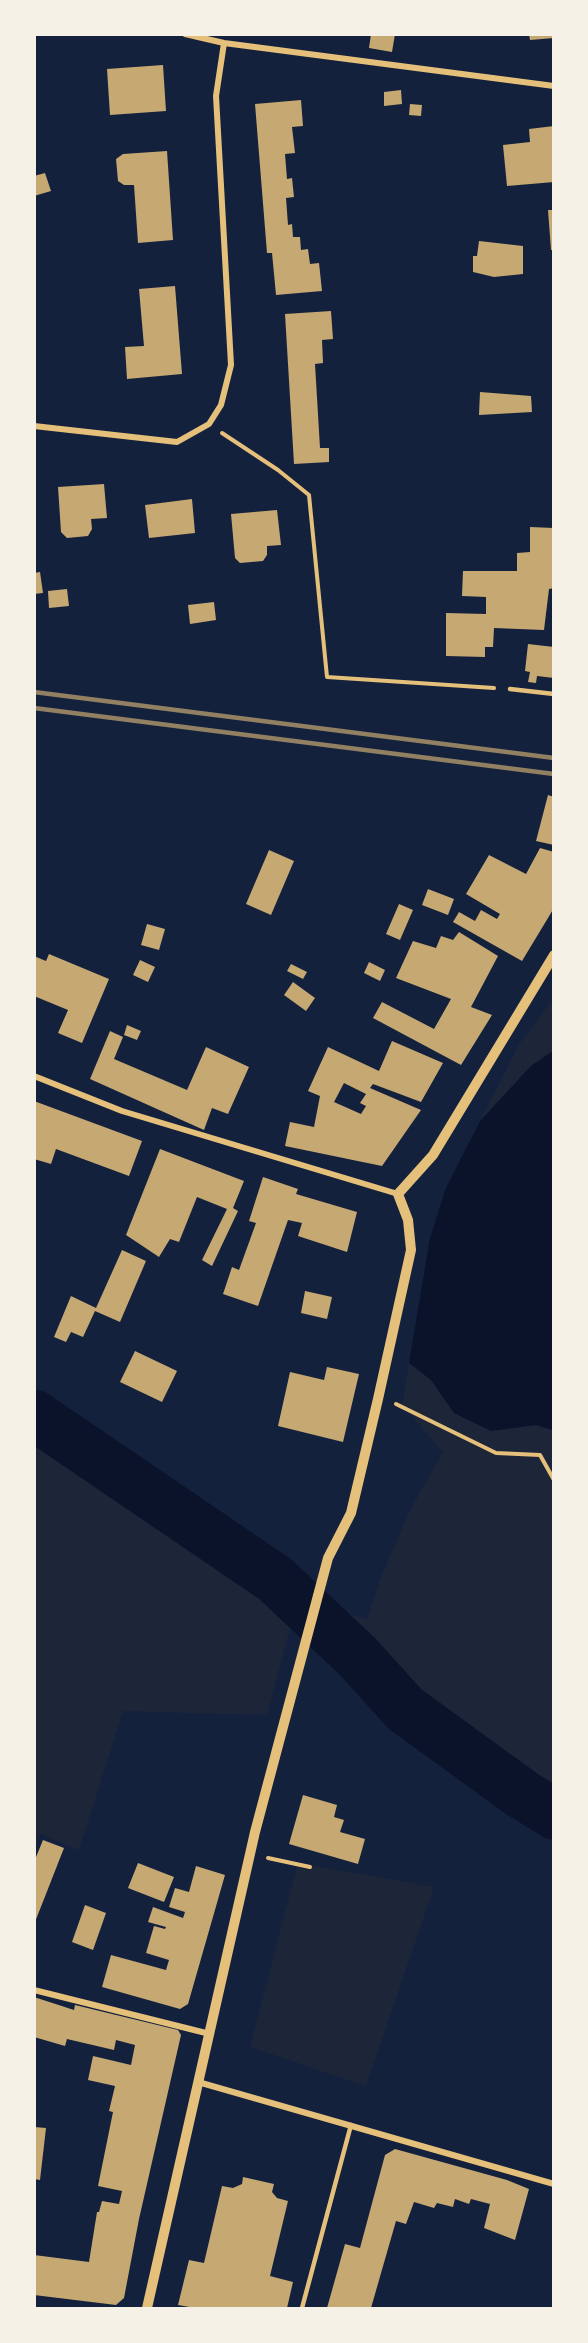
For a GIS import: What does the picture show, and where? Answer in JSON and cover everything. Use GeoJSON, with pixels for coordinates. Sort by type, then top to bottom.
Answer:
{"type":"FeatureCollection","features":[{"type":"Feature","properties":{"kind":"street"},"geometry":{"type":"LineString","coordinates":[[185,34],[224,43],[554,86]]}},
{"type":"Feature","properties":{"kind":"street"},"geometry":{"type":"LineString","coordinates":[[34,426],[177,442],[209,424],[221,405],[231,365],[216,96],[224,43]]}},
{"type":"Feature","properties":{"kind":"street"},"geometry":{"type":"LineString","coordinates":[[398,1194],[433,1155],[554,955]]}},
{"type":"Feature","properties":{"kind":"street"},"geometry":{"type":"LineString","coordinates":[[34,1076],[122,1111],[398,1194]]}},
{"type":"Feature","properties":{"kind":"street"},"geometry":{"type":"LineString","coordinates":[[147,2308],[250,1853],[328,1558],[351,1514],[378,1399],[411,1250],[408,1220],[398,1194]]}},
{"type":"Feature","properties":{"kind":"street"},"geometry":{"type":"LineString","coordinates":[[34,1990],[210,2034]]}},
{"type":"Feature","properties":{"kind":"street"},"geometry":{"type":"LineString","coordinates":[[198,2082],[554,2184]]}},
{"type":"Feature","properties":{"kind":"lane"},"geometry":{"type":"LineString","coordinates":[[510,689],[554,694]]}},
{"type":"Feature","properties":{"kind":"lane"},"geometry":{"type":"LineString","coordinates":[[302,2308],[351,2125]]}},
{"type":"Feature","properties":{"kind":"path"},"geometry":{"type":"LineString","coordinates":[[209,424],[278,470],[309,495],[327,677],[510,689]]}},
{"type":"Feature","properties":{"kind":"path"},"geometry":{"type":"LineString","coordinates":[[378,1399],[402,1405],[496,1453],[540,1455],[554,1479]]}},
{"type":"Feature","properties":{"kind":"path"},"geometry":{"type":"LineString","coordinates":[[250,1853],[310,1867]]}},
{"type":"Feature","properties":{"kind":"shaded area"},"geometry":{"type":"Polygon","coordinates":[[[553,999],[553,1051],[531,1066],[480,1121],[518,1046],[553,999]]]}},
{"type":"Feature","properties":{"kind":"shaded area"},"geometry":{"type":"Polygon","coordinates":[[[553,1051],[553,1430],[536,1425],[491,1431],[454,1413],[431,1380],[409,1363],[430,1238],[446,1188],[480,1121],[531,1066],[553,1051]]]}},
{"type":"Feature","properties":{"kind":"shaded area"},"geometry":{"type":"Polygon","coordinates":[[[409,1363],[431,1380],[454,1413],[491,1431],[536,1425],[553,1430],[553,1814],[405,1709],[335,1636],[337,1609],[367,1620],[382,1575],[410,1510],[443,1452],[402,1405],[409,1363]]]}},
{"type":"Feature","properties":{"kind":"shaded area"},"geometry":{"type":"Polygon","coordinates":[[[35,1416],[295,1609],[267,1715],[123,1711],[79,1850],[41,1834],[35,1847],[35,1416]]]}},
{"type":"Feature","properties":{"kind":"shaded area"},"geometry":{"type":"Polygon","coordinates":[[[298,1863],[434,1887],[366,2086],[250,2047],[298,1863]]]}},
{"type":"Feature","properties":{"kind":"building"},"geometry":{"type":"Polygon","coordinates":[[[371,34],[395,34],[392,52],[369,48],[371,34]]]}},
{"type":"Feature","properties":{"kind":"building"},"geometry":{"type":"Polygon","coordinates":[[[529,34],[554,34],[554,38],[530,40],[529,34]]]}},
{"type":"Feature","properties":{"kind":"building"},"geometry":{"type":"Polygon","coordinates":[[[163,65],[166,111],[110,115],[107,69],[163,65]]]}},
{"type":"Feature","properties":{"kind":"building"},"geometry":{"type":"Polygon","coordinates":[[[401,90],[402,104],[384,106],[384,92],[401,90]]]}},
{"type":"Feature","properties":{"kind":"building"},"geometry":{"type":"Polygon","coordinates":[[[301,100],[303,126],[292,127],[295,153],[285,154],[287,179],[292,178],[294,197],[286,198],[288,225],[292,224],[293,237],[300,237],[301,250],[308,249],[310,264],[319,263],[322,291],[276,295],[272,253],[267,253],[255,104],[301,100]]]}},
{"type":"Feature","properties":{"kind":"building"},"geometry":{"type":"Polygon","coordinates":[[[410,104],[422,105],[421,116],[409,115],[410,104]]]}},
{"type":"Feature","properties":{"kind":"building"},"geometry":{"type":"Polygon","coordinates":[[[554,126],[554,182],[507,186],[503,145],[530,142],[529,129],[554,126]]]}},
{"type":"Feature","properties":{"kind":"building"},"geometry":{"type":"Polygon","coordinates":[[[167,151],[173,240],[138,243],[134,185],[124,185],[118,181],[116,159],[123,154],[167,151]]]}},
{"type":"Feature","properties":{"kind":"building"},"geometry":{"type":"Polygon","coordinates":[[[45,173],[51,191],[34,196],[34,176],[45,173]]]}},
{"type":"Feature","properties":{"kind":"building"},"geometry":{"type":"Polygon","coordinates":[[[548,210],[554,210],[554,250],[551,250],[548,210]]]}},
{"type":"Feature","properties":{"kind":"building"},"geometry":{"type":"Polygon","coordinates":[[[479,241],[523,246],[523,274],[494,277],[473,272],[473,256],[477,256],[479,241]]]}},
{"type":"Feature","properties":{"kind":"building"},"geometry":{"type":"Polygon","coordinates":[[[175,286],[182,374],[127,379],[125,347],[144,346],[139,289],[175,286]]]}},
{"type":"Feature","properties":{"kind":"building"},"geometry":{"type":"Polygon","coordinates":[[[331,311],[333,339],[322,340],[323,363],[315,364],[320,448],[329,448],[329,462],[294,464],[285,314],[331,311]]]}},
{"type":"Feature","properties":{"kind":"building"},"geometry":{"type":"Polygon","coordinates":[[[480,392],[531,396],[532,412],[479,415],[480,392]]]}},
{"type":"Feature","properties":{"kind":"building"},"geometry":{"type":"Polygon","coordinates":[[[104,484],[107,518],[91,519],[92,529],[88,536],[67,538],[61,532],[58,487],[104,484]]]}},
{"type":"Feature","properties":{"kind":"building"},"geometry":{"type":"Polygon","coordinates":[[[192,499],[195,533],[149,538],[145,505],[192,499]]]}},
{"type":"Feature","properties":{"kind":"building"},"geometry":{"type":"Polygon","coordinates":[[[277,510],[281,545],[267,546],[267,555],[263,561],[240,563],[235,558],[231,514],[277,510]]]}},
{"type":"Feature","properties":{"kind":"building"},"geometry":{"type":"Polygon","coordinates":[[[530,527],[554,528],[554,588],[549,589],[544,630],[494,628],[493,647],[485,647],[485,657],[446,656],[446,613],[486,614],[486,597],[462,596],[463,571],[517,571],[517,553],[530,552],[530,527]]]}},
{"type":"Feature","properties":{"kind":"building"},"geometry":{"type":"Polygon","coordinates":[[[40,572],[43,593],[34,594],[34,573],[40,572]]]}},
{"type":"Feature","properties":{"kind":"building"},"geometry":{"type":"Polygon","coordinates":[[[67,589],[69,606],[49,608],[48,591],[67,589]]]}},
{"type":"Feature","properties":{"kind":"building"},"geometry":{"type":"Polygon","coordinates":[[[214,602],[216,620],[190,624],[188,605],[214,602]]]}},
{"type":"Feature","properties":{"kind":"building"},"geometry":{"type":"Polygon","coordinates":[[[528,644],[554,647],[554,678],[537,676],[536,683],[528,682],[530,672],[525,671],[528,644]]]}},
{"type":"Feature","properties":{"kind":"building"},"geometry":{"type":"Polygon","coordinates":[[[548,795],[554,797],[554,845],[536,841],[548,795]]]}},
{"type":"Feature","properties":{"kind":"building"},"geometry":{"type":"Polygon","coordinates":[[[540,848],[554,852],[554,908],[522,961],[453,922],[459,912],[475,921],[481,910],[497,919],[500,914],[466,894],[489,855],[526,874],[540,848]]]}},
{"type":"Feature","properties":{"kind":"building"},"geometry":{"type":"Polygon","coordinates":[[[269,850],[294,861],[271,915],[246,904],[269,850]]]}},
{"type":"Feature","properties":{"kind":"building"},"geometry":{"type":"Polygon","coordinates":[[[428,889],[454,899],[448,915],[422,905],[428,889]]]}},
{"type":"Feature","properties":{"kind":"building"},"geometry":{"type":"Polygon","coordinates":[[[399,904],[413,910],[400,940],[386,934],[399,904]]]}},
{"type":"Feature","properties":{"kind":"building"},"geometry":{"type":"Polygon","coordinates":[[[147,924],[165,929],[159,950],[141,945],[147,924]]]}},
{"type":"Feature","properties":{"kind":"building"},"geometry":{"type":"Polygon","coordinates":[[[459,932],[498,956],[471,1007],[492,1015],[461,1065],[373,1018],[382,1002],[434,1029],[451,999],[396,978],[413,941],[436,948],[441,936],[453,940],[459,932]]]}},
{"type":"Feature","properties":{"kind":"building"},"geometry":{"type":"Polygon","coordinates":[[[49,954],[109,979],[82,1043],[58,1033],[68,1010],[34,996],[34,956],[46,961],[49,954]]]}},
{"type":"Feature","properties":{"kind":"building"},"geometry":{"type":"Polygon","coordinates":[[[140,960],[155,967],[148,982],[133,975],[140,960]]]}},
{"type":"Feature","properties":{"kind":"building"},"geometry":{"type":"Polygon","coordinates":[[[369,962],[385,970],[380,981],[364,973],[369,962]]]}},
{"type":"Feature","properties":{"kind":"building"},"geometry":{"type":"Polygon","coordinates":[[[291,964],[307,972],[303,979],[287,971],[291,964]]]}},
{"type":"Feature","properties":{"kind":"building"},"geometry":{"type":"Polygon","coordinates":[[[293,982],[315,998],[306,1011],[284,995],[293,982]]]}},
{"type":"Feature","properties":{"kind":"building"},"geometry":{"type":"Polygon","coordinates":[[[127,1025],[141,1031],[137,1040],[124,1035],[127,1025]]]}},
{"type":"Feature","properties":{"kind":"building"},"geometry":{"type":"Polygon","coordinates":[[[110,1031],[123,1037],[114,1059],[187,1090],[206,1047],[249,1067],[228,1114],[212,1108],[204,1130],[90,1079],[110,1031]]]}},
{"type":"Feature","properties":{"kind":"building"},"geometry":{"type":"Polygon","coordinates":[[[392,1041],[443,1063],[421,1102],[373,1084],[370,1088],[421,1110],[382,1166],[285,1146],[290,1122],[314,1127],[320,1096],[308,1091],[328,1047],[379,1071],[392,1041]],[[344,1083],[334,1102],[361,1114],[366,1106],[360,1103],[366,1094],[344,1083]]]}},
{"type":"Feature","properties":{"kind":"building"},"geometry":{"type":"Polygon","coordinates":[[[34,1101],[142,1141],[129,1176],[56,1149],[51,1164],[34,1159],[34,1101]]]}},
{"type":"Feature","properties":{"kind":"building"},"geometry":{"type":"Polygon","coordinates":[[[160,1149],[244,1181],[233,1208],[238,1211],[212,1266],[202,1260],[227,1209],[197,1197],[179,1242],[170,1239],[159,1257],[126,1235],[160,1149]]]}},
{"type":"Feature","properties":{"kind":"building"},"geometry":{"type":"Polygon","coordinates":[[[263,1177],[298,1189],[296,1194],[357,1212],[347,1252],[298,1236],[302,1223],[288,1220],[258,1306],[223,1294],[232,1267],[239,1270],[256,1223],[249,1221],[263,1177]]]}},
{"type":"Feature","properties":{"kind":"building"},"geometry":{"type":"Polygon","coordinates":[[[122,1250],[146,1261],[120,1322],[95,1311],[83,1337],[71,1332],[66,1342],[54,1337],[71,1296],[96,1308],[122,1250]]]}},
{"type":"Feature","properties":{"kind":"building"},"geometry":{"type":"Polygon","coordinates":[[[305,1291],[332,1297],[327,1319],[301,1313],[305,1291]]]}},
{"type":"Feature","properties":{"kind":"building"},"geometry":{"type":"Polygon","coordinates":[[[135,1351],[177,1371],[162,1402],[120,1382],[135,1351]]]}},
{"type":"Feature","properties":{"kind":"building"},"geometry":{"type":"Polygon","coordinates":[[[327,1367],[359,1374],[343,1442],[278,1426],[290,1372],[324,1380],[327,1367]]]}},
{"type":"Feature","properties":{"kind":"building"},"geometry":{"type":"Polygon","coordinates":[[[303,1795],[337,1805],[334,1817],[344,1820],[340,1832],[365,1839],[358,1864],[289,1844],[303,1795]]]}},
{"type":"Feature","properties":{"kind":"building"},"geometry":{"type":"Polygon","coordinates":[[[43,1840],[64,1848],[35,1922],[34,1862],[43,1840]]]}},
{"type":"Feature","properties":{"kind":"building"},"geometry":{"type":"Polygon","coordinates":[[[138,1863],[174,1877],[164,1902],[128,1888],[138,1863]]]}},
{"type":"Feature","properties":{"kind":"building"},"geometry":{"type":"Polygon","coordinates":[[[196,1866],[225,1875],[188,2004],[180,2009],[102,1987],[111,1955],[166,1970],[169,1960],[146,1953],[154,1926],[165,1929],[166,1927],[148,1922],[153,1907],[183,1918],[185,1912],[169,1907],[175,1888],[189,1892],[196,1866]]]}},
{"type":"Feature","properties":{"kind":"building"},"geometry":{"type":"Polygon","coordinates":[[[85,1905],[106,1913],[93,1950],[72,1942],[85,1905]]]}},
{"type":"Feature","properties":{"kind":"building"},"geometry":{"type":"Polygon","coordinates":[[[34,1997],[74,2010],[75,2005],[178,2030],[181,2035],[139,2219],[124,2298],[116,2305],[34,2295],[34,2255],[89,2262],[97,2212],[99,2212],[102,2201],[119,2204],[122,2191],[98,2186],[113,2112],[109,2111],[115,2086],[88,2080],[93,2056],[131,2065],[135,2045],[116,2040],[114,2050],[67,2039],[65,2046],[34,2037],[34,1997]]]}},
{"type":"Feature","properties":{"kind":"building"},"geometry":{"type":"Polygon","coordinates":[[[34,2127],[46,2128],[40,2180],[34,2179],[34,2127]]]}},
{"type":"Feature","properties":{"kind":"building"},"geometry":{"type":"Polygon","coordinates":[[[395,2149],[507,2180],[529,2189],[515,2240],[484,2228],[490,2204],[471,2199],[469,2204],[455,2199],[453,2207],[437,2203],[434,2208],[414,2202],[406,2224],[396,2221],[371,2308],[327,2308],[345,2244],[360,2248],[385,2155],[395,2149]]]}},
{"type":"Feature","properties":{"kind":"building"},"geometry":{"type":"Polygon","coordinates":[[[243,2177],[274,2184],[272,2192],[277,2198],[288,2201],[270,2276],[293,2282],[287,2308],[195,2308],[178,2305],[189,2260],[204,2263],[222,2186],[233,2188],[242,2184],[243,2177]]]}},
{"type":"Feature","properties":{"kind":"waterway"},"geometry":{"type":"LineString","coordinates":[[34,1415],[275,1579],[357,1656],[405,1709],[522,1794],[554,1814]]}},
{"type":"Feature","properties":{"kind":"railway"},"geometry":{"type":"LineString","coordinates":[[34,692],[554,758]]}},
{"type":"Feature","properties":{"kind":"railway"},"geometry":{"type":"LineString","coordinates":[[34,708],[554,774]]}}]}
